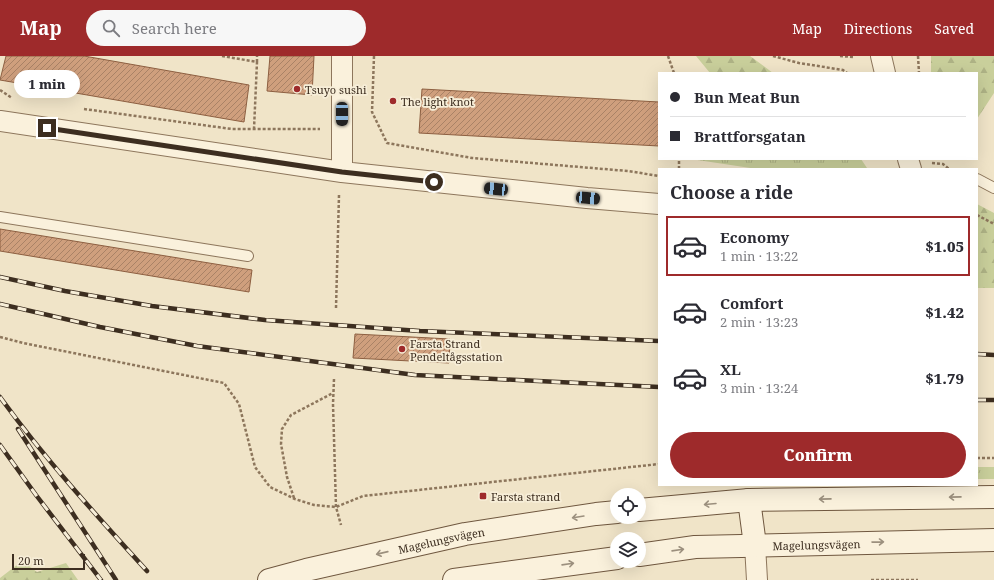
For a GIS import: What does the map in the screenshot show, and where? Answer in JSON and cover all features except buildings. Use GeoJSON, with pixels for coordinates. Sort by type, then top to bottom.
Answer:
{"type":"FeatureCollection","features":[{"type":"Feature","properties":{"kind":"main road"},"geometry":{"type":"LineString","coordinates":[[646,509],[749,500],[994,497]]}},
{"type":"Feature","properties":{"kind":"main road"},"geometry":{"type":"LineString","coordinates":[[749,500],[755,545]]}},
{"type":"Feature","properties":{"kind":"main road","name":"Magelungsvägen"},"geometry":{"type":"LineString","coordinates":[[269,580],[306,570],[465,534],[610,513]]}},
{"type":"Feature","properties":{"kind":"main road","name":"Magelungsvägen"},"geometry":{"type":"LineString","coordinates":[[646,554],[695,547],[994,540]]}},
{"type":"Feature","properties":{"kind":"main road"},"geometry":{"type":"LineString","coordinates":[[454,580],[610,559]]}},
{"type":"Feature","properties":{"kind":"street"},"geometry":{"type":"LineString","coordinates":[[342,56],[342,172]]}},
{"type":"Feature","properties":{"kind":"street"},"geometry":{"type":"LineString","coordinates":[[881,56],[885,72]]}},
{"type":"Feature","properties":{"kind":"street"},"geometry":{"type":"LineString","coordinates":[[0,121],[342,172],[658,204]]}},
{"type":"Feature","properties":{"kind":"street"},"geometry":{"type":"LineString","coordinates":[[755,545],[757,580]]}},
{"type":"Feature","properties":{"kind":"lane"},"geometry":{"type":"LineString","coordinates":[[978,180],[994,188]]}},
{"type":"Feature","properties":{"kind":"lane"},"geometry":{"type":"LineString","coordinates":[[0,217],[248,256]]}},
{"type":"Feature","properties":{"kind":"path"},"geometry":{"type":"LineString","coordinates":[[222,56],[257,62]]}},
{"type":"Feature","properties":{"kind":"path"},"geometry":{"type":"LineString","coordinates":[[254,129],[257,56]]}},
{"type":"Feature","properties":{"kind":"path"},"geometry":{"type":"LineString","coordinates":[[374,56],[372,112],[387,143],[472,158],[628,171],[658,176]]}},
{"type":"Feature","properties":{"kind":"path"},"geometry":{"type":"LineString","coordinates":[[668,56],[674,72]]}},
{"type":"Feature","properties":{"kind":"path"},"geometry":{"type":"LineString","coordinates":[[773,56],[799,63],[843,70],[846,72]]}},
{"type":"Feature","properties":{"kind":"path"},"geometry":{"type":"LineString","coordinates":[[840,56],[854,56]]}},
{"type":"Feature","properties":{"kind":"path"},"geometry":{"type":"LineString","coordinates":[[918,56],[919,72]]}},
{"type":"Feature","properties":{"kind":"path"},"geometry":{"type":"LineString","coordinates":[[0,90],[12,99]]}},
{"type":"Feature","properties":{"kind":"path"},"geometry":{"type":"LineString","coordinates":[[83,108],[232,129],[325,129]]}},
{"type":"Feature","properties":{"kind":"path"},"geometry":{"type":"LineString","coordinates":[[932,163],[943,164],[948,168]]}},
{"type":"Feature","properties":{"kind":"path"},"geometry":{"type":"LineString","coordinates":[[336,308],[339,194],[342,172]]}},
{"type":"Feature","properties":{"kind":"path"},"geometry":{"type":"LineString","coordinates":[[978,216],[994,224]]}},
{"type":"Feature","properties":{"kind":"path"},"geometry":{"type":"LineString","coordinates":[[0,337],[23,343],[224,383],[239,404],[255,467],[270,487],[295,499],[314,505],[336,507],[364,496],[658,464]]}},
{"type":"Feature","properties":{"kind":"path"},"geometry":{"type":"LineString","coordinates":[[334,379],[333,393],[336,507],[341,525]]}},
{"type":"Feature","properties":{"kind":"path"},"geometry":{"type":"LineString","coordinates":[[295,499],[287,477],[281,444],[282,429],[291,415],[333,393]]}},
{"type":"Feature","properties":{"kind":"path"},"geometry":{"type":"LineString","coordinates":[[978,458],[994,458]]}},
{"type":"Feature","properties":{"kind":"path"},"geometry":{"type":"LineString","coordinates":[[871,580],[918,580]]}},
{"type":"Feature","properties":{"kind":"green space"},"geometry":{"type":"Polygon","coordinates":[[[696,56],[750,56],[772,72],[709,72],[696,56]]]}},
{"type":"Feature","properties":{"kind":"green space"},"geometry":{"type":"Polygon","coordinates":[[[931,56],[994,56],[994,93],[978,117],[978,72],[931,72],[931,56]]]}},
{"type":"Feature","properties":{"kind":"green space"},"geometry":{"type":"Polygon","coordinates":[[[698,160],[862,160],[867,168],[750,168],[698,160]]]}},
{"type":"Feature","properties":{"kind":"green space"},"geometry":{"type":"Polygon","coordinates":[[[978,205],[994,213],[994,288],[978,288],[978,205]]]}},
{"type":"Feature","properties":{"kind":"green space"},"geometry":{"type":"Polygon","coordinates":[[[978,467],[994,467],[994,479],[978,479],[978,467]]]}},
{"type":"Feature","properties":{"kind":"green space"},"geometry":{"type":"Polygon","coordinates":[[[22,561],[37,572],[66,563],[78,580],[0,580],[0,578],[22,561]]]}},
{"type":"Feature","properties":{"kind":"railway"},"geometry":{"type":"LineString","coordinates":[[0,277],[65,291],[152,306],[265,320],[420,331],[658,341]]}},
{"type":"Feature","properties":{"kind":"railway"},"geometry":{"type":"LineString","coordinates":[[0,304],[100,327],[197,346],[415,375],[658,387]]}},
{"type":"Feature","properties":{"kind":"railway"},"geometry":{"type":"LineString","coordinates":[[978,354],[994,355]]}},
{"type":"Feature","properties":{"kind":"railway"},"geometry":{"type":"LineString","coordinates":[[0,397],[53,465],[147,571]]}},
{"type":"Feature","properties":{"kind":"railway"},"geometry":{"type":"LineString","coordinates":[[978,400],[994,400]]}},
{"type":"Feature","properties":{"kind":"railway"},"geometry":{"type":"LineString","coordinates":[[18,429],[116,580]]}},
{"type":"Feature","properties":{"kind":"railway"},"geometry":{"type":"LineString","coordinates":[[0,445],[101,580]]}},
{"type":"Feature","properties":{"kind":"place","name":"Tsuyo sushi"},"geometry":{"type":"Point","coordinates":[297,89]}},
{"type":"Feature","properties":{"kind":"place","name":"The light knot"},"geometry":{"type":"Point","coordinates":[393,101]}},
{"type":"Feature","properties":{"kind":"place","name":"Farsta Strand Pendeltågsstation"},"geometry":{"type":"Point","coordinates":[402,349]}},
{"type":"Feature","properties":{"kind":"place","name":"Farsta strand"},"geometry":{"type":"Point","coordinates":[483,496]}},
{"type":"Feature","properties":{"kind":"route"},"geometry":{"type":"LineString","coordinates":[[47,128],[342,172],[434,182]]}}]}
